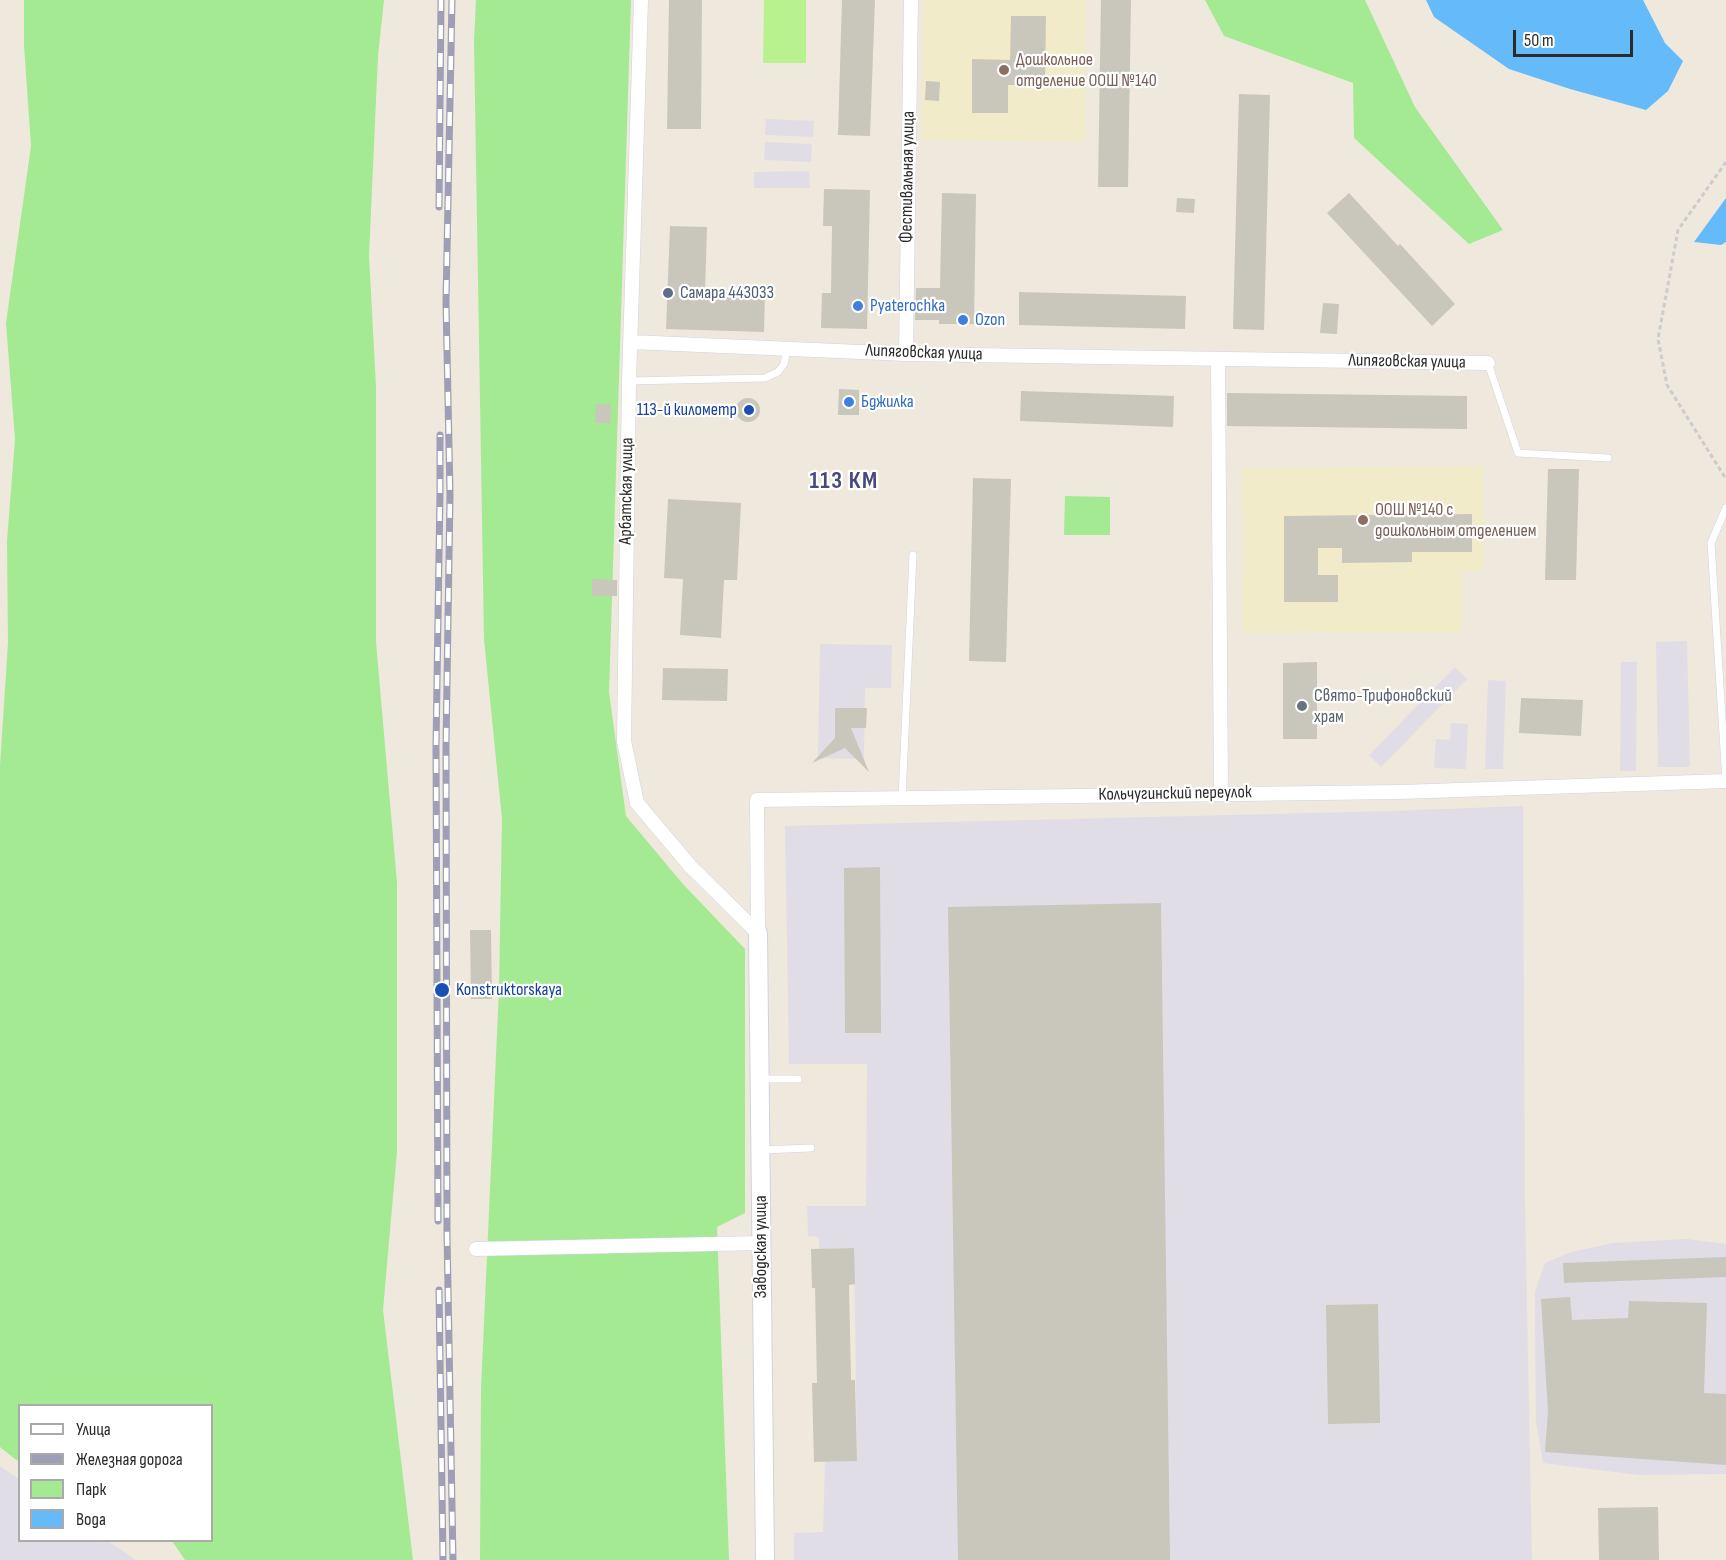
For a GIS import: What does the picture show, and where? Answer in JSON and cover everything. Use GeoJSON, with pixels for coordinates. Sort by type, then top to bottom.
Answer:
{"type":"FeatureCollection","features":[{"type":"Feature","properties":{"kind":"street","name":"Арбатская улица"},"geometry":{"type":"LineString","coordinates":[[641,0],[629,381],[624,741],[637,803],[692,867],[758,933]]}},
{"type":"Feature","properties":{"kind":"street","name":"Фестивальная улица"},"geometry":{"type":"LineString","coordinates":[[906,354],[911,0]]}},
{"type":"Feature","properties":{"kind":"street","name":"Липяговская улица"},"geometry":{"type":"LineString","coordinates":[[631,342],[906,354],[1488,363]]}},
{"type":"Feature","properties":{"kind":"street"},"geometry":{"type":"LineString","coordinates":[[1218,359],[1221,794]]}},
{"type":"Feature","properties":{"kind":"street","name":"Кольчугинский переулок"},"geometry":{"type":"LineString","coordinates":[[758,933],[757,800],[1400,792],[1726,781]]}},
{"type":"Feature","properties":{"kind":"street","name":"Заводская улица"},"geometry":{"type":"LineString","coordinates":[[758,933],[765,1560]]}},
{"type":"Feature","properties":{"kind":"street"},"geometry":{"type":"LineString","coordinates":[[476,1249],[761,1243]]}},
{"type":"Feature","properties":{"kind":"lane"},"geometry":{"type":"LineString","coordinates":[[629,381],[765,378],[778,372],[784,364],[787,348]]}},
{"type":"Feature","properties":{"kind":"lane"},"geometry":{"type":"LineString","coordinates":[[1488,363],[1518,453],[1608,458]]}},
{"type":"Feature","properties":{"kind":"lane"},"geometry":{"type":"LineString","coordinates":[[1726,508],[1711,543],[1726,781]]}},
{"type":"Feature","properties":{"kind":"lane"},"geometry":{"type":"LineString","coordinates":[[902,798],[913,555]]}},
{"type":"Feature","properties":{"kind":"lane"},"geometry":{"type":"LineString","coordinates":[[760,1079],[798,1078]]}},
{"type":"Feature","properties":{"kind":"lane"},"geometry":{"type":"LineString","coordinates":[[761,1150],[811,1148]]}},
{"type":"Feature","properties":{"kind":"path"},"geometry":{"type":"LineString","coordinates":[[1726,162],[1678,230],[1658,339],[1667,385],[1726,479]]}},
{"type":"Feature","properties":{"kind":"shaded area","name":"Дошкольное отделение ООШ №140"},"geometry":{"type":"Polygon","coordinates":[[[923,0],[1086,0],[1085,142],[922,140],[923,0]]]}},
{"type":"Feature","properties":{"kind":"shaded area"},"geometry":{"type":"Polygon","coordinates":[[[766,119],[814,121],[813,137],[765,135],[766,119]]]}},
{"type":"Feature","properties":{"kind":"shaded area"},"geometry":{"type":"Polygon","coordinates":[[[765,142],[812,144],[811,162],[764,160],[765,142]]]}},
{"type":"Feature","properties":{"kind":"shaded area"},"geometry":{"type":"Polygon","coordinates":[[[809,171],[810,188],[754,188],[754,172],[809,171]]]}},
{"type":"Feature","properties":{"kind":"shaded area","name":"ООШ №140 с дошкольным отделением"},"geometry":{"type":"Polygon","coordinates":[[[1484,466],[1484,571],[1461,572],[1461,632],[1243,633],[1242,468],[1484,466]]]}},
{"type":"Feature","properties":{"kind":"shaded area"},"geometry":{"type":"Polygon","coordinates":[[[1687,641],[1690,767],[1658,767],[1656,642],[1687,641]]]}},
{"type":"Feature","properties":{"kind":"shaded area"},"geometry":{"type":"Polygon","coordinates":[[[820,644],[892,645],[891,688],[865,688],[864,759],[818,758],[820,644]]]}},
{"type":"Feature","properties":{"kind":"shaded area"},"geometry":{"type":"Polygon","coordinates":[[[1621,662],[1637,662],[1636,771],[1620,771],[1621,662]]]}},
{"type":"Feature","properties":{"kind":"shaded area"},"geometry":{"type":"Polygon","coordinates":[[[1455,667],[1467,679],[1381,767],[1369,755],[1455,667]]]}},
{"type":"Feature","properties":{"kind":"shaded area"},"geometry":{"type":"Polygon","coordinates":[[[1488,680],[1506,681],[1503,769],[1485,769],[1488,680]]]}},
{"type":"Feature","properties":{"kind":"shaded area"},"geometry":{"type":"Polygon","coordinates":[[[1451,723],[1468,724],[1466,769],[1434,768],[1436,739],[1450,740],[1451,723]]]}},
{"type":"Feature","properties":{"kind":"shaded area"},"geometry":{"type":"Polygon","coordinates":[[[1523,806],[1525,1205],[1532,1560],[794,1560],[794,1533],[823,1532],[825,1462],[857,1460],[854,1248],[819,1249],[819,1237],[808,1236],[807,1206],[866,1206],[867,1064],[789,1064],[785,826],[1523,806]]]}},
{"type":"Feature","properties":{"kind":"shaded area"},"geometry":{"type":"Polygon","coordinates":[[[1687,1239],[1726,1244],[1726,1474],[1639,1475],[1543,1463],[1536,1422],[1535,1292],[1545,1263],[1571,1252],[1613,1243],[1687,1239]]]}},
{"type":"Feature","properties":{"kind":"shaded area"},"geometry":{"type":"Polygon","coordinates":[[[0,1466],[18,1478],[18,1542],[109,1542],[136,1560],[0,1560],[0,1466]]]}},
{"type":"Feature","properties":{"kind":"green space"},"geometry":{"type":"Polygon","coordinates":[[[24,0],[384,0],[378,56],[369,255],[376,387],[376,642],[397,883],[397,1151],[383,1310],[413,1560],[185,1560],[173,1542],[213,1542],[213,1404],[18,1404],[18,1460],[0,1447],[0,766],[8,643],[7,541],[15,439],[6,323],[31,146],[24,45],[24,0]]]}},
{"type":"Feature","properties":{"kind":"green space"},"geometry":{"type":"Polygon","coordinates":[[[476,0],[631,0],[609,692],[626,816],[682,883],[745,949],[745,1213],[717,1227],[729,1560],[480,1560],[481,1389],[499,989],[502,819],[484,639],[474,41],[476,0]]]}},
{"type":"Feature","properties":{"kind":"green space"},"geometry":{"type":"Polygon","coordinates":[[[764,0],[806,0],[806,63],[763,63],[764,0]]]}},
{"type":"Feature","properties":{"kind":"green space"},"geometry":{"type":"Polygon","coordinates":[[[1205,0],[1365,0],[1415,107],[1503,230],[1469,244],[1354,138],[1353,83],[1224,36],[1205,0]]]}},
{"type":"Feature","properties":{"kind":"green space"},"geometry":{"type":"Polygon","coordinates":[[[1065,496],[1110,497],[1110,535],[1064,535],[1065,496]]]}},
{"type":"Feature","properties":{"kind":"water"},"geometry":{"type":"Polygon","coordinates":[[[1426,0],[1643,0],[1665,43],[1683,61],[1668,91],[1646,110],[1509,69],[1434,17],[1426,0]]]}},
{"type":"Feature","properties":{"kind":"water"},"geometry":{"type":"Polygon","coordinates":[[[1726,198],[1726,242],[1721,245],[1694,242],[1726,198]]]}},
{"type":"Feature","properties":{"kind":"building"},"geometry":{"type":"Polygon","coordinates":[[[669,0],[702,0],[701,129],[667,129],[669,0]]]}},
{"type":"Feature","properties":{"kind":"building"},"geometry":{"type":"Polygon","coordinates":[[[842,0],[875,0],[870,136],[838,135],[842,0]]]}},
{"type":"Feature","properties":{"kind":"building"},"geometry":{"type":"Polygon","coordinates":[[[1101,0],[1131,0],[1128,187],[1098,187],[1101,0]]]}},
{"type":"Feature","properties":{"kind":"building"},"geometry":{"type":"Polygon","coordinates":[[[1011,16],[1046,16],[1045,85],[1008,85],[1008,113],[972,113],[972,59],[1010,60],[1011,16]]]}},
{"type":"Feature","properties":{"kind":"building"},"geometry":{"type":"Polygon","coordinates":[[[926,81],[940,82],[939,101],[925,100],[926,81]]]}},
{"type":"Feature","properties":{"kind":"building"},"geometry":{"type":"Polygon","coordinates":[[[1239,94],[1270,95],[1264,330],[1233,329],[1239,94]]]}},
{"type":"Feature","properties":{"kind":"building"},"geometry":{"type":"Polygon","coordinates":[[[824,189],[870,190],[867,329],[821,328],[822,293],[831,293],[832,226],[823,226],[824,189]]]}},
{"type":"Feature","properties":{"kind":"building"},"geometry":{"type":"Polygon","coordinates":[[[942,193],[976,194],[974,324],[939,324],[939,320],[915,320],[916,288],[940,288],[942,193]]]}},
{"type":"Feature","properties":{"kind":"building"},"geometry":{"type":"Polygon","coordinates":[[[1349,193],[1455,304],[1432,326],[1327,213],[1349,193]]]}},
{"type":"Feature","properties":{"kind":"building"},"geometry":{"type":"Polygon","coordinates":[[[1177,198],[1195,199],[1194,213],[1176,212],[1177,198]]]}},
{"type":"Feature","properties":{"kind":"building"},"geometry":{"type":"Polygon","coordinates":[[[670,226],[707,227],[705,291],[765,293],[764,332],[666,329],[670,226]]]}},
{"type":"Feature","properties":{"kind":"building"},"geometry":{"type":"Polygon","coordinates":[[[1019,292],[1186,296],[1185,329],[1019,325],[1019,292]]]}},
{"type":"Feature","properties":{"kind":"building"},"geometry":{"type":"Polygon","coordinates":[[[1323,303],[1339,304],[1337,334],[1320,333],[1323,303]]]}},
{"type":"Feature","properties":{"kind":"building","name":"Бджилка"},"geometry":{"type":"Polygon","coordinates":[[[839,389],[859,390],[859,415],[838,415],[839,389]]]}},
{"type":"Feature","properties":{"kind":"building"},"geometry":{"type":"Polygon","coordinates":[[[1021,391],[1174,396],[1173,427],[1020,421],[1021,391]]]}},
{"type":"Feature","properties":{"kind":"building"},"geometry":{"type":"Polygon","coordinates":[[[1227,393],[1467,396],[1467,429],[1227,426],[1227,393]]]}},
{"type":"Feature","properties":{"kind":"building"},"geometry":{"type":"Polygon","coordinates":[[[748,398],[757,401],[760,410],[757,419],[748,422],[739,419],[736,410],[739,401],[748,398]]]}},
{"type":"Feature","properties":{"kind":"building"},"geometry":{"type":"Polygon","coordinates":[[[596,404],[611,404],[610,423],[595,423],[596,404]]]}},
{"type":"Feature","properties":{"kind":"building"},"geometry":{"type":"Polygon","coordinates":[[[1548,469],[1579,469],[1576,580],[1545,580],[1548,469]]]}},
{"type":"Feature","properties":{"kind":"building"},"geometry":{"type":"Polygon","coordinates":[[[973,478],[1011,479],[1006,662],[969,661],[973,478]]]}},
{"type":"Feature","properties":{"kind":"building"},"geometry":{"type":"Polygon","coordinates":[[[668,499],[741,503],[737,580],[724,580],[721,638],[680,635],[683,579],[664,578],[668,499]]]}},
{"type":"Feature","properties":{"kind":"building"},"geometry":{"type":"Polygon","coordinates":[[[1472,514],[1472,552],[1412,552],[1412,562],[1342,563],[1342,548],[1318,548],[1318,575],[1338,575],[1338,602],[1284,602],[1284,516],[1472,514]]]}},
{"type":"Feature","properties":{"kind":"building"},"geometry":{"type":"Polygon","coordinates":[[[592,579],[617,580],[617,596],[592,596],[592,579]]]}},
{"type":"Feature","properties":{"kind":"building"},"geometry":{"type":"Polygon","coordinates":[[[1317,662],[1317,739],[1283,739],[1283,663],[1317,662]]]}},
{"type":"Feature","properties":{"kind":"building"},"geometry":{"type":"Polygon","coordinates":[[[663,668],[728,669],[727,701],[662,700],[663,668]]]}},
{"type":"Feature","properties":{"kind":"building"},"geometry":{"type":"Polygon","coordinates":[[[1521,698],[1583,700],[1581,736],[1519,733],[1521,698]]]}},
{"type":"Feature","properties":{"kind":"building"},"geometry":{"type":"Polygon","coordinates":[[[835,708],[867,708],[866,728],[851,728],[869,772],[845,748],[812,763],[835,738],[835,708]]]}},
{"type":"Feature","properties":{"kind":"building"},"geometry":{"type":"Polygon","coordinates":[[[880,867],[881,1033],[845,1033],[844,868],[880,867]]]}},
{"type":"Feature","properties":{"kind":"building"},"geometry":{"type":"Polygon","coordinates":[[[1161,903],[1170,1560],[958,1560],[948,907],[1161,903]]]}},
{"type":"Feature","properties":{"kind":"building"},"geometry":{"type":"Polygon","coordinates":[[[470,930],[491,930],[492,999],[471,999],[470,930]]]}},
{"type":"Feature","properties":{"kind":"building"},"geometry":{"type":"Polygon","coordinates":[[[854,1248],[855,1284],[849,1285],[851,1380],[855,1380],[857,1461],[814,1462],[812,1383],[817,1383],[815,1288],[812,1288],[811,1249],[854,1248]]]}},
{"type":"Feature","properties":{"kind":"building"},"geometry":{"type":"Polygon","coordinates":[[[1726,1257],[1726,1277],[1564,1283],[1563,1263],[1726,1257]]]}},
{"type":"Feature","properties":{"kind":"building"},"geometry":{"type":"Polygon","coordinates":[[[1570,1297],[1572,1320],[1628,1318],[1629,1301],[1707,1303],[1704,1393],[1726,1394],[1726,1465],[1545,1452],[1548,1411],[1541,1299],[1570,1297]]]}},
{"type":"Feature","properties":{"kind":"building"},"geometry":{"type":"Polygon","coordinates":[[[1378,1304],[1380,1423],[1328,1424],[1326,1305],[1378,1304]]]}},
{"type":"Feature","properties":{"kind":"building"},"geometry":{"type":"Polygon","coordinates":[[[1658,1507],[1659,1560],[1599,1560],[1598,1508],[1658,1507]]]}},
{"type":"Feature","properties":{"kind":"railway"},"geometry":{"type":"LineString","coordinates":[[439,207],[441,0]]}},
{"type":"Feature","properties":{"kind":"railway"},"geometry":{"type":"LineString","coordinates":[[452,0],[446,302],[450,495],[446,745],[447,1234],[453,1560]]}},
{"type":"Feature","properties":{"kind":"railway"},"geometry":{"type":"LineString","coordinates":[[438,1221],[436,746],[440,435]]}},
{"type":"Feature","properties":{"kind":"railway"},"geometry":{"type":"LineString","coordinates":[[439,1290],[443,1560]]}},
{"type":"Feature","properties":{"kind":"place","name":"Дошкольное отделение ООШ №140"},"geometry":{"type":"Point","coordinates":[1004,70]}},
{"type":"Feature","properties":{"kind":"place","name":"Самара 443033"},"geometry":{"type":"Point","coordinates":[668,293]}},
{"type":"Feature","properties":{"kind":"place","name":"Pyaterochka"},"geometry":{"type":"Point","coordinates":[858,306]}},
{"type":"Feature","properties":{"kind":"place","name":"Ozon"},"geometry":{"type":"Point","coordinates":[963,320]}},
{"type":"Feature","properties":{"kind":"place","name":"Бджилка"},"geometry":{"type":"Point","coordinates":[849,402]}},
{"type":"Feature","properties":{"kind":"place","name":"113-й километр"},"geometry":{"type":"Point","coordinates":[749,410]}},
{"type":"Feature","properties":{"kind":"place","name":"ООШ №140 с дошкольным отделением"},"geometry":{"type":"Point","coordinates":[1363,520]}},
{"type":"Feature","properties":{"kind":"place","name":"Свято-Трифоновский храм"},"geometry":{"type":"Point","coordinates":[1302,706]}},
{"type":"Feature","properties":{"kind":"place","name":"Konstruktorskaya"},"geometry":{"type":"Point","coordinates":[442,990]}},
{"type":"Feature","properties":{"kind":"district","name":"113 КМ"},"geometry":{"type":"Point","coordinates":[844,482]}}]}
